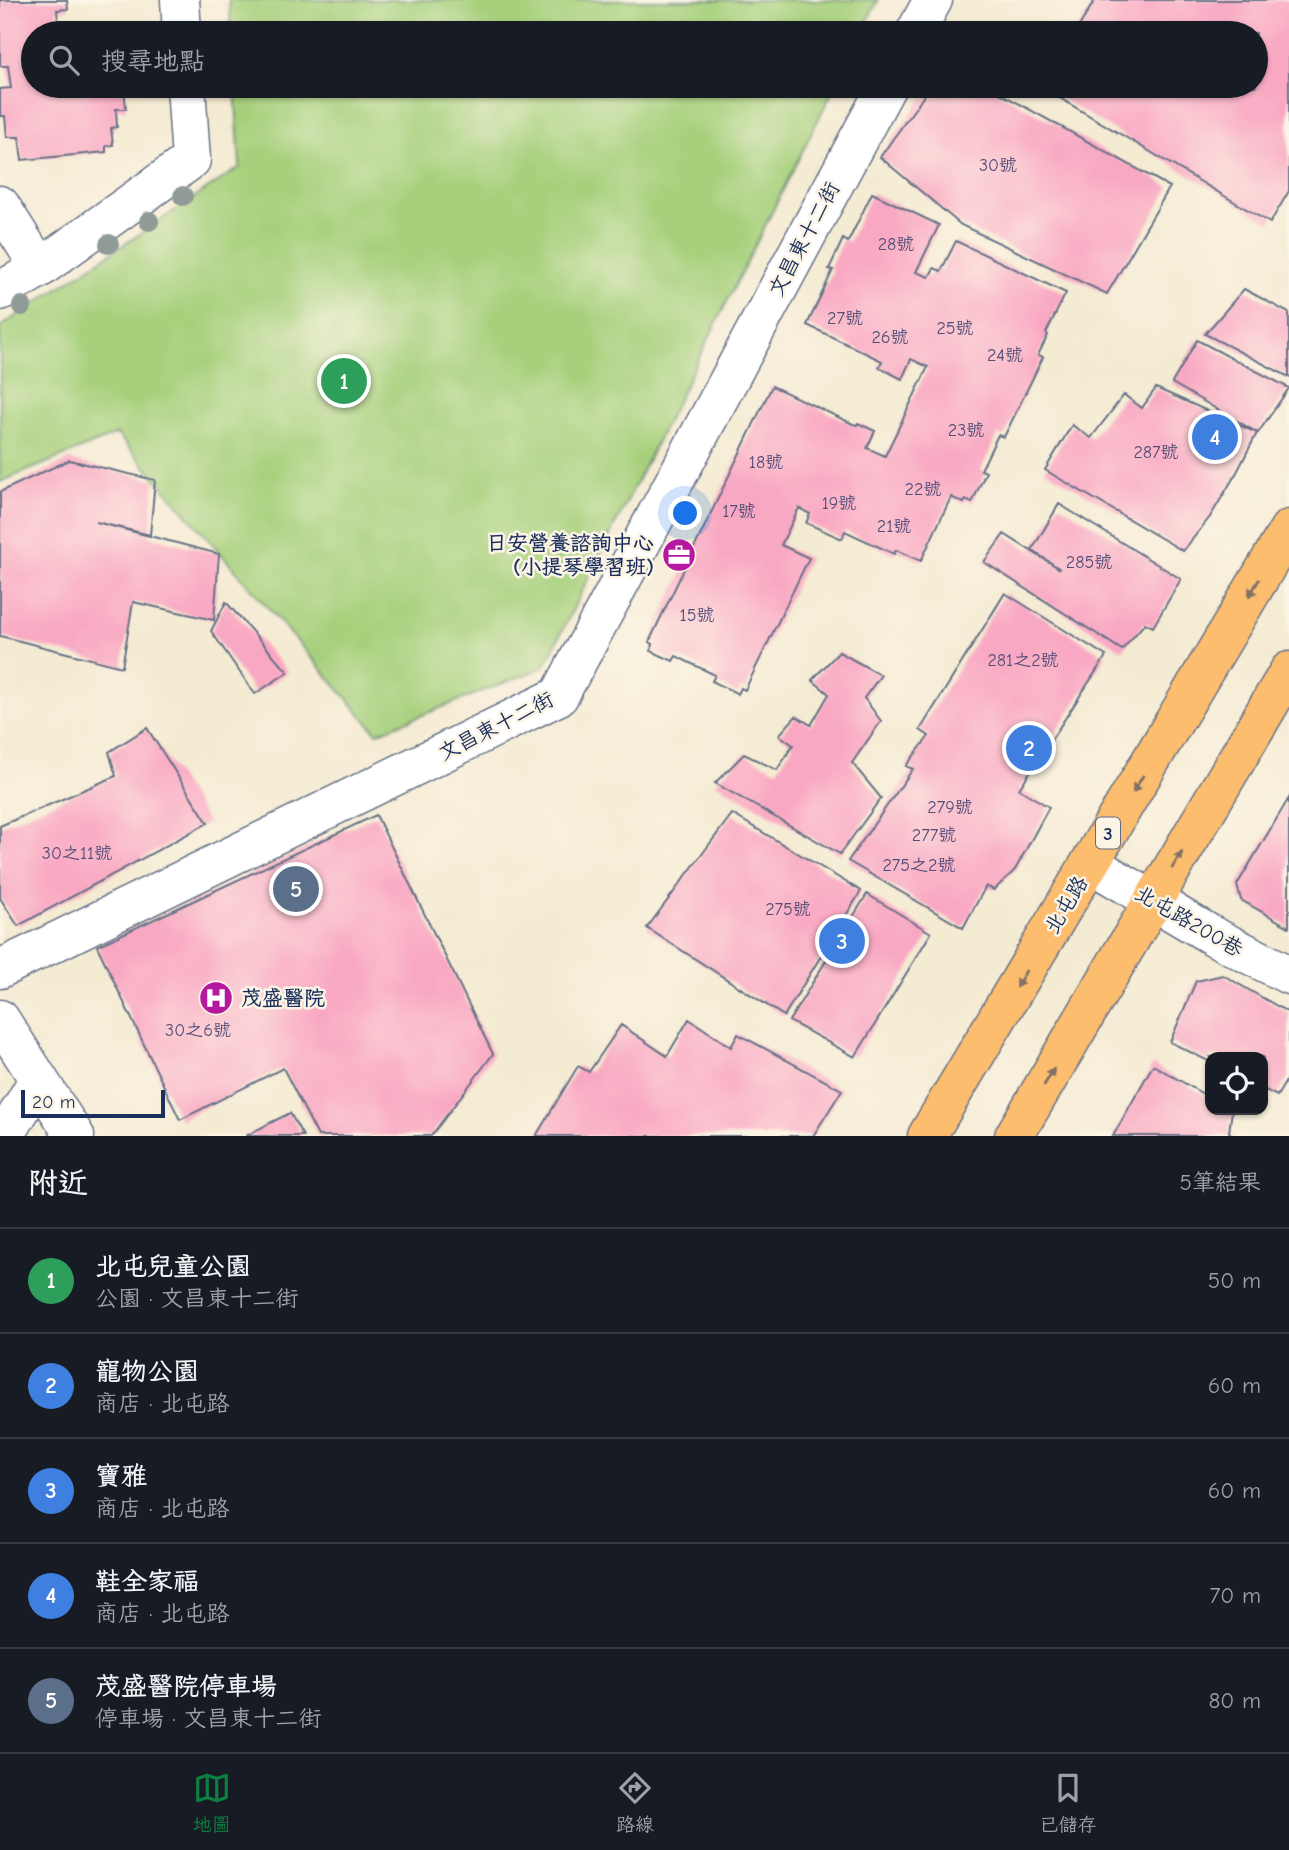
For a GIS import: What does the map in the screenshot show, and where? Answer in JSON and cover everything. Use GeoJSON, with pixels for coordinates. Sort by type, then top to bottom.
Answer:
{"type":"FeatureCollection","features":[{"type":"Feature","properties":{"kind":"main road","name":"北屯路"},"geometry":{"type":"LineString","coordinates":[[926,1136],[1289,529]]}},
{"type":"Feature","properties":{"kind":"main road"},"geometry":{"type":"LineString","coordinates":[[1014,1136],[1289,671]]}},
{"type":"Feature","properties":{"kind":"street"},"geometry":{"type":"LineString","coordinates":[[180,0],[181,21]]}},
{"type":"Feature","properties":{"kind":"street"},"geometry":{"type":"LineString","coordinates":[[922,21],[933,0]]}},
{"type":"Feature","properties":{"kind":"street"},"geometry":{"type":"LineString","coordinates":[[0,291],[40,268],[191,160],[187,98]]}},
{"type":"Feature","properties":{"kind":"street","name":"文昌東十二街"},"geometry":{"type":"LineString","coordinates":[[0,969],[559,696],[881,98]]}},
{"type":"Feature","properties":{"kind":"street"},"geometry":{"type":"LineString","coordinates":[[0,205],[40,268]]}},
{"type":"Feature","properties":{"kind":"street","name":"北屯路200巷"},"geometry":{"type":"LineString","coordinates":[[1091,864],[1213,936],[1289,975]]}},
{"type":"Feature","properties":{"kind":"street"},"geometry":{"type":"LineString","coordinates":[[0,1019],[75,1136]]}},
{"type":"Feature","properties":{"kind":"street"},"geometry":{"type":"LineString","coordinates":[[5,1136],[38,1080]]}},
{"type":"Feature","properties":{"kind":"green space"},"geometry":{"type":"Polygon","coordinates":[[[229,0],[878,0],[867,21],[230,21],[229,0]]]}},
{"type":"Feature","properties":{"kind":"green space"},"geometry":{"type":"Polygon","coordinates":[[[236,98],[829,98],[544,667],[377,733],[117,434],[0,482],[0,327],[240,167],[236,98]]]}},
{"type":"Feature","properties":{"kind":"building"},"geometry":{"type":"Polygon","coordinates":[[[0,0],[67,0],[68,9],[57,10],[58,21],[21,21],[21,98],[125,98],[126,109],[116,109],[117,127],[111,128],[113,145],[106,146],[106,152],[22,160],[19,137],[7,137],[5,116],[0,116],[0,89],[11,88],[8,66],[0,66],[0,0]]]}},
{"type":"Feature","properties":{"kind":"building"},"geometry":{"type":"Polygon","coordinates":[[[1095,0],[1289,0],[1289,191],[1270,223],[1060,98],[1268,98],[1268,21],[1082,21],[1095,0]]]}},
{"type":"Feature","properties":{"kind":"building"},"geometry":{"type":"Polygon","coordinates":[[[922,98],[1009,98],[1170,187],[1107,294],[961,225],[880,157],[922,98]]]}},
{"type":"Feature","properties":{"kind":"building"},"geometry":{"type":"Polygon","coordinates":[[[872,193],[939,225],[916,272],[929,277],[934,268],[941,271],[956,241],[1066,293],[1038,355],[1043,357],[1004,437],[998,435],[981,470],[986,472],[972,503],[966,500],[964,503],[951,497],[921,561],[896,550],[894,554],[845,531],[842,539],[806,523],[810,514],[799,508],[781,545],[809,558],[745,690],[741,688],[738,694],[712,681],[715,675],[676,656],[673,661],[651,651],[653,644],[649,642],[772,386],[853,424],[858,423],[875,431],[867,448],[885,456],[928,367],[911,359],[902,379],[879,367],[882,361],[807,325],[833,270],[829,269],[843,239],[848,242],[872,193]]]}},
{"type":"Feature","properties":{"kind":"building"},"geometry":{"type":"Polygon","coordinates":[[[1244,289],[1289,313],[1289,377],[1205,334],[1244,289]]]}},
{"type":"Feature","properties":{"kind":"building"},"geometry":{"type":"Polygon","coordinates":[[[1197,340],[1289,388],[1258,433],[1172,383],[1197,340]]]}},
{"type":"Feature","properties":{"kind":"building"},"geometry":{"type":"Polygon","coordinates":[[[1156,388],[1257,433],[1210,517],[1183,551],[1045,470],[1072,425],[1091,438],[1124,395],[1142,408],[1156,388]]]}},
{"type":"Feature","properties":{"kind":"building"},"geometry":{"type":"Polygon","coordinates":[[[69,460],[155,480],[150,535],[96,522],[219,554],[214,620],[133,602],[122,667],[0,636],[0,492],[69,460]]]}},
{"type":"Feature","properties":{"kind":"building"},"geometry":{"type":"Polygon","coordinates":[[[1059,504],[1181,579],[1153,627],[1145,623],[1122,650],[984,562],[1004,534],[1060,569],[1032,550],[1059,504]]]}},
{"type":"Feature","properties":{"kind":"building"},"geometry":{"type":"Polygon","coordinates":[[[1005,593],[1106,656],[1019,789],[1049,807],[1015,870],[994,890],[986,886],[963,928],[848,861],[913,769],[906,766],[929,736],[920,730],[1005,593]]]}},
{"type":"Feature","properties":{"kind":"building"},"geometry":{"type":"Polygon","coordinates":[[[226,602],[288,672],[255,694],[211,631],[226,602]]]}},
{"type":"Feature","properties":{"kind":"building"},"geometry":{"type":"Polygon","coordinates":[[[839,652],[881,675],[864,698],[881,721],[852,763],[881,798],[840,854],[715,783],[744,754],[777,770],[793,745],[779,735],[796,716],[811,725],[829,694],[812,680],[839,652]]]}},
{"type":"Feature","properties":{"kind":"building"},"geometry":{"type":"Polygon","coordinates":[[[147,728],[208,823],[18,926],[0,898],[0,826],[116,776],[109,752],[147,728]]]}},
{"type":"Feature","properties":{"kind":"building"},"geometry":{"type":"Polygon","coordinates":[[[1289,798],[1289,927],[1241,900],[1237,885],[1289,798]]]}},
{"type":"Feature","properties":{"kind":"building"},"geometry":{"type":"Polygon","coordinates":[[[732,814],[861,891],[784,1016],[647,928],[732,814]]]}},
{"type":"Feature","properties":{"kind":"building"},"geometry":{"type":"Polygon","coordinates":[[[376,815],[493,1054],[431,1136],[318,1136],[283,1068],[180,1120],[97,946],[376,815]]]}},
{"type":"Feature","properties":{"kind":"building"},"geometry":{"type":"Polygon","coordinates":[[[867,894],[931,933],[855,1057],[789,1021],[867,894]]]}},
{"type":"Feature","properties":{"kind":"building"},"geometry":{"type":"Polygon","coordinates":[[[1223,975],[1289,1013],[1289,1076],[1277,1096],[1268,1092],[1268,1052],[1205,1052],[1205,1060],[1170,1042],[1196,981],[1223,975]]]}},
{"type":"Feature","properties":{"kind":"building"},"geometry":{"type":"Polygon","coordinates":[[[689,1019],[731,1047],[738,1034],[842,1090],[813,1136],[536,1136],[578,1066],[589,1072],[621,1025],[667,1056],[689,1019]]]}},
{"type":"Feature","properties":{"kind":"building"},"geometry":{"type":"Polygon","coordinates":[[[1153,1065],[1205,1095],[1205,1115],[1231,1115],[1229,1132],[1233,1136],[1113,1136],[1153,1065]]]}},
{"type":"Feature","properties":{"kind":"building"},"geometry":{"type":"Polygon","coordinates":[[[290,1113],[303,1136],[246,1136],[272,1122],[290,1113]]]}},
{"type":"Feature","properties":{"kind":"place","name":"北屯兒童公園"},"geometry":{"type":"Point","coordinates":[344,381]}},
{"type":"Feature","properties":{"kind":"place","name":"鞋全家福"},"geometry":{"type":"Point","coordinates":[1215,437]}},
{"type":"Feature","properties":{"kind":"place","name":"日安營養諮詢中心 (小提琴學習班)"},"geometry":{"type":"Point","coordinates":[679,555]}},
{"type":"Feature","properties":{"kind":"place","name":"寵物公園"},"geometry":{"type":"Point","coordinates":[1029,748]}},
{"type":"Feature","properties":{"kind":"place","name":"茂盛醫院停車場"},"geometry":{"type":"Point","coordinates":[296,889]}},
{"type":"Feature","properties":{"kind":"place","name":"寶雅"},"geometry":{"type":"Point","coordinates":[842,941]}},
{"type":"Feature","properties":{"kind":"place","name":"茂盛醫院"},"geometry":{"type":"Point","coordinates":[216,998]}}]}
